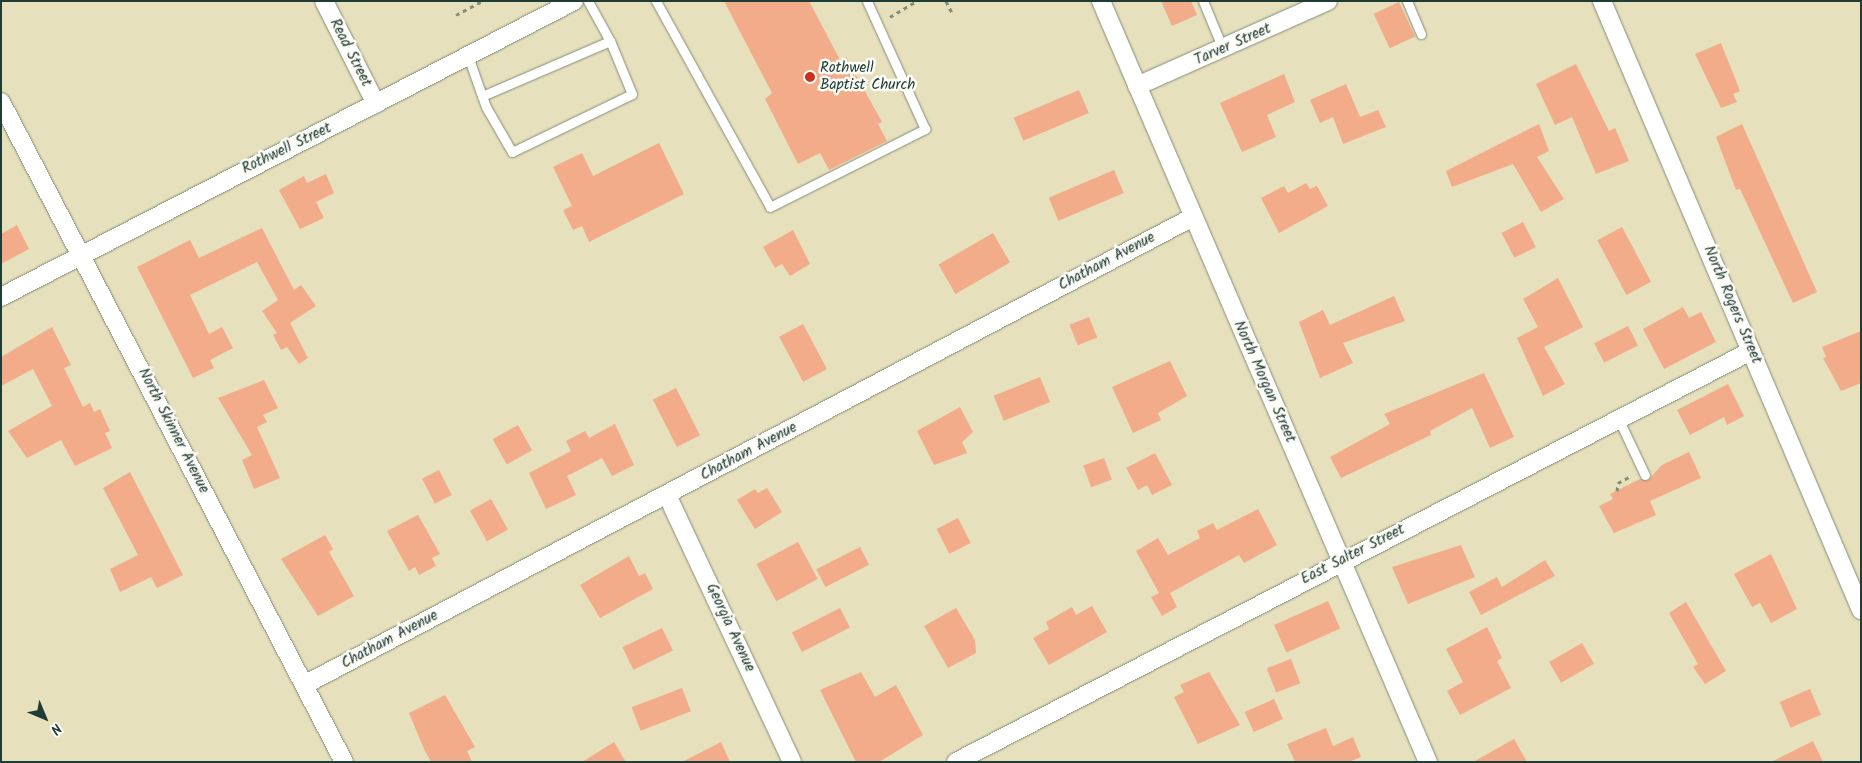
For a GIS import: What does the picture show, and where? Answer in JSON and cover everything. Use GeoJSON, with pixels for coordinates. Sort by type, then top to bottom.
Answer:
{"type":"FeatureCollection","features":[{"type":"Feature","properties":{"kind":"street","name":"Read Street"},"geometry":{"type":"LineString","coordinates":[[324,1],[376,104]]}},
{"type":"Feature","properties":{"kind":"street","name":"Rothwell Street"},"geometry":{"type":"LineString","coordinates":[[1,297],[574,1]]}},
{"type":"Feature","properties":{"kind":"street","name":"North Morgan Street"},"geometry":{"type":"LineString","coordinates":[[1101,1],[1428,762]]}},
{"type":"Feature","properties":{"kind":"street","name":"Tarver Street"},"geometry":{"type":"LineString","coordinates":[[1137,86],[1328,1]]}},
{"type":"Feature","properties":{"kind":"street","name":"North Rogers Street"},"geometry":{"type":"LineString","coordinates":[[1602,1],[1861,610]]}},
{"type":"Feature","properties":{"kind":"street","name":"North Skinner Avenue"},"geometry":{"type":"LineString","coordinates":[[1,102],[344,762]]}},
{"type":"Feature","properties":{"kind":"street","name":"Chatham Avenue"},"geometry":{"type":"LineString","coordinates":[[304,686],[1193,217]]}},
{"type":"Feature","properties":{"kind":"street","name":"East Salter Street"},"geometry":{"type":"LineString","coordinates":[[956,762],[1751,350]]}},
{"type":"Feature","properties":{"kind":"street","name":"Georgia Avenue"},"geometry":{"type":"LineString","coordinates":[[667,495],[792,762]]}},
{"type":"Feature","properties":{"kind":"lane"},"geometry":{"type":"LineString","coordinates":[[468,56],[482,96],[512,152],[632,94],[610,41],[588,1]]}},
{"type":"Feature","properties":{"kind":"lane"},"geometry":{"type":"LineString","coordinates":[[656,1],[770,207],[925,129],[867,1]]}},
{"type":"Feature","properties":{"kind":"lane"},"geometry":{"type":"LineString","coordinates":[[1203,1],[1223,49]]}},
{"type":"Feature","properties":{"kind":"lane"},"geometry":{"type":"LineString","coordinates":[[1407,1],[1421,34]]}},
{"type":"Feature","properties":{"kind":"lane"},"geometry":{"type":"LineString","coordinates":[[482,96],[610,41]]}},
{"type":"Feature","properties":{"kind":"lane"},"geometry":{"type":"LineString","coordinates":[[1618,418],[1645,476]]}},
{"type":"Feature","properties":{"kind":"path"},"geometry":{"type":"LineString","coordinates":[[456,15],[482,1]]}},
{"type":"Feature","properties":{"kind":"path"},"geometry":{"type":"LineString","coordinates":[[905,9],[918,1]]}},
{"type":"Feature","properties":{"kind":"path"},"geometry":{"type":"LineString","coordinates":[[946,1],[952,13]]}},
{"type":"Feature","properties":{"kind":"building","name":"Rothwell Baptist Church"},"geometry":{"type":"Polygon","coordinates":[[[724,1],[809,1],[840,60],[846,57],[882,122],[878,124],[887,141],[829,170],[820,153],[798,164],[765,99],[772,93],[724,1]]]}},
{"type":"Feature","properties":{"kind":"building"},"geometry":{"type":"Polygon","coordinates":[[[1161,1],[1191,1],[1197,15],[1172,26],[1161,1]]]}},
{"type":"Feature","properties":{"kind":"building"},"geometry":{"type":"Polygon","coordinates":[[[1399,2],[1415,36],[1390,48],[1374,14],[1399,2]]]}},
{"type":"Feature","properties":{"kind":"building"},"geometry":{"type":"Polygon","coordinates":[[[1721,43],[1740,91],[1733,94],[1737,102],[1721,108],[1695,54],[1721,43]]]}},
{"type":"Feature","properties":{"kind":"building"},"geometry":{"type":"Polygon","coordinates":[[[1576,64],[1609,131],[1615,128],[1629,161],[1596,174],[1572,117],[1555,125],[1536,84],[1576,64]]]}},
{"type":"Feature","properties":{"kind":"building"},"geometry":{"type":"Polygon","coordinates":[[[1284,74],[1295,102],[1267,115],[1276,137],[1242,152],[1220,103],[1284,74]]]}},
{"type":"Feature","properties":{"kind":"building"},"geometry":{"type":"Polygon","coordinates":[[[1346,84],[1360,117],[1378,110],[1386,127],[1343,144],[1333,117],[1320,123],[1310,100],[1346,84]]]}},
{"type":"Feature","properties":{"kind":"building"},"geometry":{"type":"Polygon","coordinates":[[[1079,90],[1089,113],[1023,141],[1014,118],[1079,90]]]}},
{"type":"Feature","properties":{"kind":"building"},"geometry":{"type":"Polygon","coordinates":[[[1539,124],[1549,151],[1537,157],[1564,199],[1541,212],[1513,164],[1452,187],[1446,171],[1539,124]]]}},
{"type":"Feature","properties":{"kind":"building"},"geometry":{"type":"Polygon","coordinates":[[[1742,124],[1817,292],[1793,303],[1740,189],[1736,190],[1716,137],[1742,124]]]}},
{"type":"Feature","properties":{"kind":"building"},"geometry":{"type":"Polygon","coordinates":[[[659,143],[684,194],[589,242],[582,226],[573,230],[563,210],[572,206],[553,167],[582,153],[593,176],[659,143]]]}},
{"type":"Feature","properties":{"kind":"building"},"geometry":{"type":"Polygon","coordinates":[[[1114,170],[1124,193],[1058,221],[1049,198],[1114,170]]]}},
{"type":"Feature","properties":{"kind":"building"},"geometry":{"type":"Polygon","coordinates":[[[326,174],[334,193],[316,202],[324,218],[300,229],[279,190],[304,176],[307,183],[326,174]]]}},
{"type":"Feature","properties":{"kind":"building"},"geometry":{"type":"Polygon","coordinates":[[[1306,183],[1310,189],[1317,186],[1328,206],[1279,233],[1261,198],[1284,186],[1288,193],[1306,183]]]}},
{"type":"Feature","properties":{"kind":"building"},"geometry":{"type":"Polygon","coordinates":[[[1523,222],[1536,247],[1514,258],[1502,233],[1523,222]]]}},
{"type":"Feature","properties":{"kind":"building"},"geometry":{"type":"Polygon","coordinates":[[[17,225],[29,249],[1,264],[1,234],[17,225]]]}},
{"type":"Feature","properties":{"kind":"building"},"geometry":{"type":"Polygon","coordinates":[[[1622,227],[1651,282],[1626,295],[1597,240],[1622,227]]]}},
{"type":"Feature","properties":{"kind":"building"},"geometry":{"type":"Polygon","coordinates":[[[262,228],[294,290],[301,285],[316,306],[290,323],[308,358],[299,364],[287,347],[281,350],[273,335],[277,333],[262,311],[278,300],[257,262],[190,295],[209,334],[222,327],[233,348],[210,360],[214,368],[193,378],[137,267],[190,240],[199,258],[262,228]]]}},
{"type":"Feature","properties":{"kind":"building"},"geometry":{"type":"Polygon","coordinates":[[[793,230],[810,264],[790,276],[782,264],[775,268],[763,247],[793,230]]]}},
{"type":"Feature","properties":{"kind":"building"},"geometry":{"type":"Polygon","coordinates":[[[993,233],[1010,262],[955,294],[938,264],[993,233]]]}},
{"type":"Feature","properties":{"kind":"building"},"geometry":{"type":"Polygon","coordinates":[[[1558,278],[1583,327],[1544,347],[1565,384],[1543,396],[1517,338],[1538,327],[1523,299],[1558,278]]]}},
{"type":"Feature","properties":{"kind":"building"},"geometry":{"type":"Polygon","coordinates":[[[1394,296],[1405,321],[1343,343],[1353,363],[1320,378],[1299,322],[1323,310],[1330,325],[1394,296]]]}},
{"type":"Feature","properties":{"kind":"building"},"geometry":{"type":"Polygon","coordinates":[[[1683,307],[1689,318],[1701,312],[1716,342],[1664,369],[1643,329],[1683,307]]]}},
{"type":"Feature","properties":{"kind":"building"},"geometry":{"type":"Polygon","coordinates":[[[1089,317],[1097,337],[1078,345],[1070,325],[1089,317]]]}},
{"type":"Feature","properties":{"kind":"building"},"geometry":{"type":"Polygon","coordinates":[[[803,324],[827,369],[803,382],[779,337],[803,324]]]}},
{"type":"Feature","properties":{"kind":"building"},"geometry":{"type":"Polygon","coordinates":[[[1628,326],[1638,346],[1604,363],[1594,343],[1628,326]]]}},
{"type":"Feature","properties":{"kind":"building"},"geometry":{"type":"Polygon","coordinates":[[[52,327],[71,365],[64,368],[83,407],[90,403],[94,412],[100,409],[110,431],[105,433],[112,448],[75,466],[61,440],[27,458],[8,431],[52,406],[33,369],[1,386],[1,357],[52,327]]]}},
{"type":"Feature","properties":{"kind":"building"},"geometry":{"type":"Polygon","coordinates":[[[1861,331],[1861,383],[1841,391],[1823,358],[1826,357],[1822,347],[1861,331]]]}},
{"type":"Feature","properties":{"kind":"building"},"geometry":{"type":"Polygon","coordinates":[[[1170,361],[1187,396],[1158,413],[1161,420],[1133,433],[1112,387],[1170,361]]]}},
{"type":"Feature","properties":{"kind":"building"},"geometry":{"type":"Polygon","coordinates":[[[1484,373],[1514,437],[1490,448],[1472,408],[1430,431],[1431,435],[1341,478],[1330,457],[1390,424],[1384,414],[1484,373]]]}},
{"type":"Feature","properties":{"kind":"building"},"geometry":{"type":"Polygon","coordinates":[[[1040,377],[1050,402],[1004,421],[994,396],[1040,377]]]}},
{"type":"Feature","properties":{"kind":"building"},"geometry":{"type":"Polygon","coordinates":[[[264,380],[278,408],[263,415],[267,422],[257,427],[280,478],[254,489],[242,460],[252,455],[218,398],[264,380]]]}},
{"type":"Feature","properties":{"kind":"building"},"geometry":{"type":"Polygon","coordinates":[[[1728,384],[1744,416],[1727,425],[1724,417],[1690,435],[1677,410],[1728,384]]]}},
{"type":"Feature","properties":{"kind":"building"},"geometry":{"type":"Polygon","coordinates":[[[676,388],[700,435],[677,447],[653,400],[676,388]]]}},
{"type":"Feature","properties":{"kind":"building"},"geometry":{"type":"Polygon","coordinates":[[[960,407],[973,432],[962,442],[967,453],[934,465],[917,431],[960,407]]]}},
{"type":"Feature","properties":{"kind":"building"},"geometry":{"type":"Polygon","coordinates":[[[615,424],[634,465],[612,476],[602,458],[567,476],[576,495],[546,509],[529,473],[571,451],[566,441],[585,431],[589,438],[615,424]]]}},
{"type":"Feature","properties":{"kind":"building"},"geometry":{"type":"Polygon","coordinates":[[[518,425],[532,450],[507,464],[493,439],[518,425]]]}},
{"type":"Feature","properties":{"kind":"building"},"geometry":{"type":"Polygon","coordinates":[[[1689,452],[1701,478],[1650,501],[1656,515],[1614,533],[1599,506],[1613,499],[1610,494],[1640,479],[1648,480],[1662,465],[1689,452]]]}},
{"type":"Feature","properties":{"kind":"building"},"geometry":{"type":"Polygon","coordinates":[[[1155,453],[1172,485],[1152,495],[1147,485],[1138,490],[1126,468],[1155,453]]]}},
{"type":"Feature","properties":{"kind":"building"},"geometry":{"type":"Polygon","coordinates":[[[1104,458],[1112,480],[1091,487],[1083,466],[1104,458]]]}},
{"type":"Feature","properties":{"kind":"building"},"geometry":{"type":"Polygon","coordinates":[[[439,470],[452,495],[435,504],[422,479],[439,470]]]}},
{"type":"Feature","properties":{"kind":"building"},"geometry":{"type":"Polygon","coordinates":[[[130,472],[183,575],[157,588],[151,577],[120,592],[110,569],[138,555],[103,488],[130,472]]]}},
{"type":"Feature","properties":{"kind":"building"},"geometry":{"type":"Polygon","coordinates":[[[767,488],[782,512],[755,529],[737,500],[755,489],[758,493],[767,488]]]}},
{"type":"Feature","properties":{"kind":"building"},"geometry":{"type":"Polygon","coordinates":[[[491,499],[508,530],[487,541],[470,511],[491,499]]]}},
{"type":"Feature","properties":{"kind":"building"},"geometry":{"type":"Polygon","coordinates":[[[1258,509],[1277,545],[1244,563],[1239,555],[1170,593],[1177,607],[1162,616],[1151,597],[1159,593],[1136,551],[1158,538],[1168,555],[1200,538],[1197,531],[1213,523],[1217,530],[1258,509]]]}},
{"type":"Feature","properties":{"kind":"building"},"geometry":{"type":"Polygon","coordinates":[[[418,515],[440,554],[432,558],[436,566],[419,575],[415,567],[409,571],[387,531],[418,515]]]}},
{"type":"Feature","properties":{"kind":"building"},"geometry":{"type":"Polygon","coordinates":[[[958,518],[971,543],[949,554],[937,529],[958,518]]]}},
{"type":"Feature","properties":{"kind":"building"},"geometry":{"type":"Polygon","coordinates":[[[325,535],[333,549],[329,552],[354,596],[318,616],[281,559],[325,535]]]}},
{"type":"Feature","properties":{"kind":"building"},"geometry":{"type":"Polygon","coordinates":[[[798,542],[818,579],[776,601],[757,564],[798,542]]]}},
{"type":"Feature","properties":{"kind":"building"},"geometry":{"type":"Polygon","coordinates":[[[1461,545],[1475,577],[1408,604],[1392,567],[1461,545]]]}},
{"type":"Feature","properties":{"kind":"building"},"geometry":{"type":"Polygon","coordinates":[[[860,547],[869,565],[825,587],[816,569],[860,547]]]}},
{"type":"Feature","properties":{"kind":"building"},"geometry":{"type":"Polygon","coordinates":[[[1771,554],[1797,609],[1771,623],[1760,603],[1752,607],[1734,574],[1771,554]]]}},
{"type":"Feature","properties":{"kind":"building"},"geometry":{"type":"Polygon","coordinates":[[[629,556],[639,576],[645,573],[653,589],[600,618],[580,585],[629,556]]]}},
{"type":"Feature","properties":{"kind":"building"},"geometry":{"type":"Polygon","coordinates":[[[1545,560],[1555,576],[1481,615],[1469,592],[1497,577],[1502,587],[1545,560]]]}},
{"type":"Feature","properties":{"kind":"building"},"geometry":{"type":"Polygon","coordinates":[[[1328,601],[1340,628],[1286,652],[1274,625],[1328,601]]]}},
{"type":"Feature","properties":{"kind":"building"},"geometry":{"type":"Polygon","coordinates":[[[1686,602],[1726,671],[1705,684],[1693,667],[1698,664],[1669,613],[1686,602]]]}},
{"type":"Feature","properties":{"kind":"building"},"geometry":{"type":"Polygon","coordinates":[[[1092,606],[1107,632],[1049,665],[1033,638],[1049,629],[1046,622],[1072,607],[1076,615],[1092,606]]]}},
{"type":"Feature","properties":{"kind":"building"},"geometry":{"type":"Polygon","coordinates":[[[840,608],[850,628],[802,652],[792,633],[840,608]]]}},
{"type":"Feature","properties":{"kind":"building"},"geometry":{"type":"Polygon","coordinates":[[[956,608],[975,640],[976,653],[948,668],[924,626],[956,608]]]}},
{"type":"Feature","properties":{"kind":"building"},"geometry":{"type":"Polygon","coordinates":[[[1487,627],[1502,658],[1497,661],[1511,688],[1460,715],[1447,691],[1463,682],[1446,649],[1487,627]]]}},
{"type":"Feature","properties":{"kind":"building"},"geometry":{"type":"Polygon","coordinates":[[[662,628],[673,650],[633,670],[622,647],[662,628]]]}},
{"type":"Feature","properties":{"kind":"building"},"geometry":{"type":"Polygon","coordinates":[[[1582,643],[1594,664],[1561,683],[1549,662],[1582,643]]]}},
{"type":"Feature","properties":{"kind":"building"},"geometry":{"type":"Polygon","coordinates":[[[1291,659],[1300,683],[1276,693],[1267,668],[1291,659]]]}},
{"type":"Feature","properties":{"kind":"building"},"geometry":{"type":"Polygon","coordinates":[[[861,672],[875,697],[896,685],[923,735],[879,762],[856,762],[820,690],[861,672]]]}},
{"type":"Feature","properties":{"kind":"building"},"geometry":{"type":"Polygon","coordinates":[[[1209,672],[1240,725],[1198,744],[1174,697],[1184,692],[1180,685],[1209,672]]]}},
{"type":"Feature","properties":{"kind":"building"},"geometry":{"type":"Polygon","coordinates":[[[682,688],[691,711],[641,731],[632,707],[682,688]]]}},
{"type":"Feature","properties":{"kind":"building"},"geometry":{"type":"Polygon","coordinates":[[[1810,689],[1821,715],[1791,728],[1780,702],[1810,689]]]}},
{"type":"Feature","properties":{"kind":"building"},"geometry":{"type":"Polygon","coordinates":[[[445,695],[475,747],[467,751],[472,762],[431,762],[409,713],[445,695]]]}},
{"type":"Feature","properties":{"kind":"building"},"geometry":{"type":"Polygon","coordinates":[[[1274,699],[1283,719],[1254,732],[1245,712],[1274,699]]]}},
{"type":"Feature","properties":{"kind":"building"},"geometry":{"type":"Polygon","coordinates":[[[1326,728],[1333,746],[1353,737],[1361,757],[1349,762],[1295,762],[1287,744],[1326,728]]]}},
{"type":"Feature","properties":{"kind":"building"},"geometry":{"type":"Polygon","coordinates":[[[1514,739],[1527,762],[1473,762],[1514,739]]]}},
{"type":"Feature","properties":{"kind":"building"},"geometry":{"type":"Polygon","coordinates":[[[1813,741],[1823,762],[1771,762],[1813,741]]]}},
{"type":"Feature","properties":{"kind":"building"},"geometry":{"type":"Polygon","coordinates":[[[614,742],[626,762],[582,762],[614,742]]]}},
{"type":"Feature","properties":{"kind":"building"},"geometry":{"type":"Polygon","coordinates":[[[721,742],[730,762],[682,762],[721,742]]]}},
{"type":"Feature","properties":{"kind":"place","name":"Rothwell Baptist Church"},"geometry":{"type":"Point","coordinates":[810,77]}}]}
